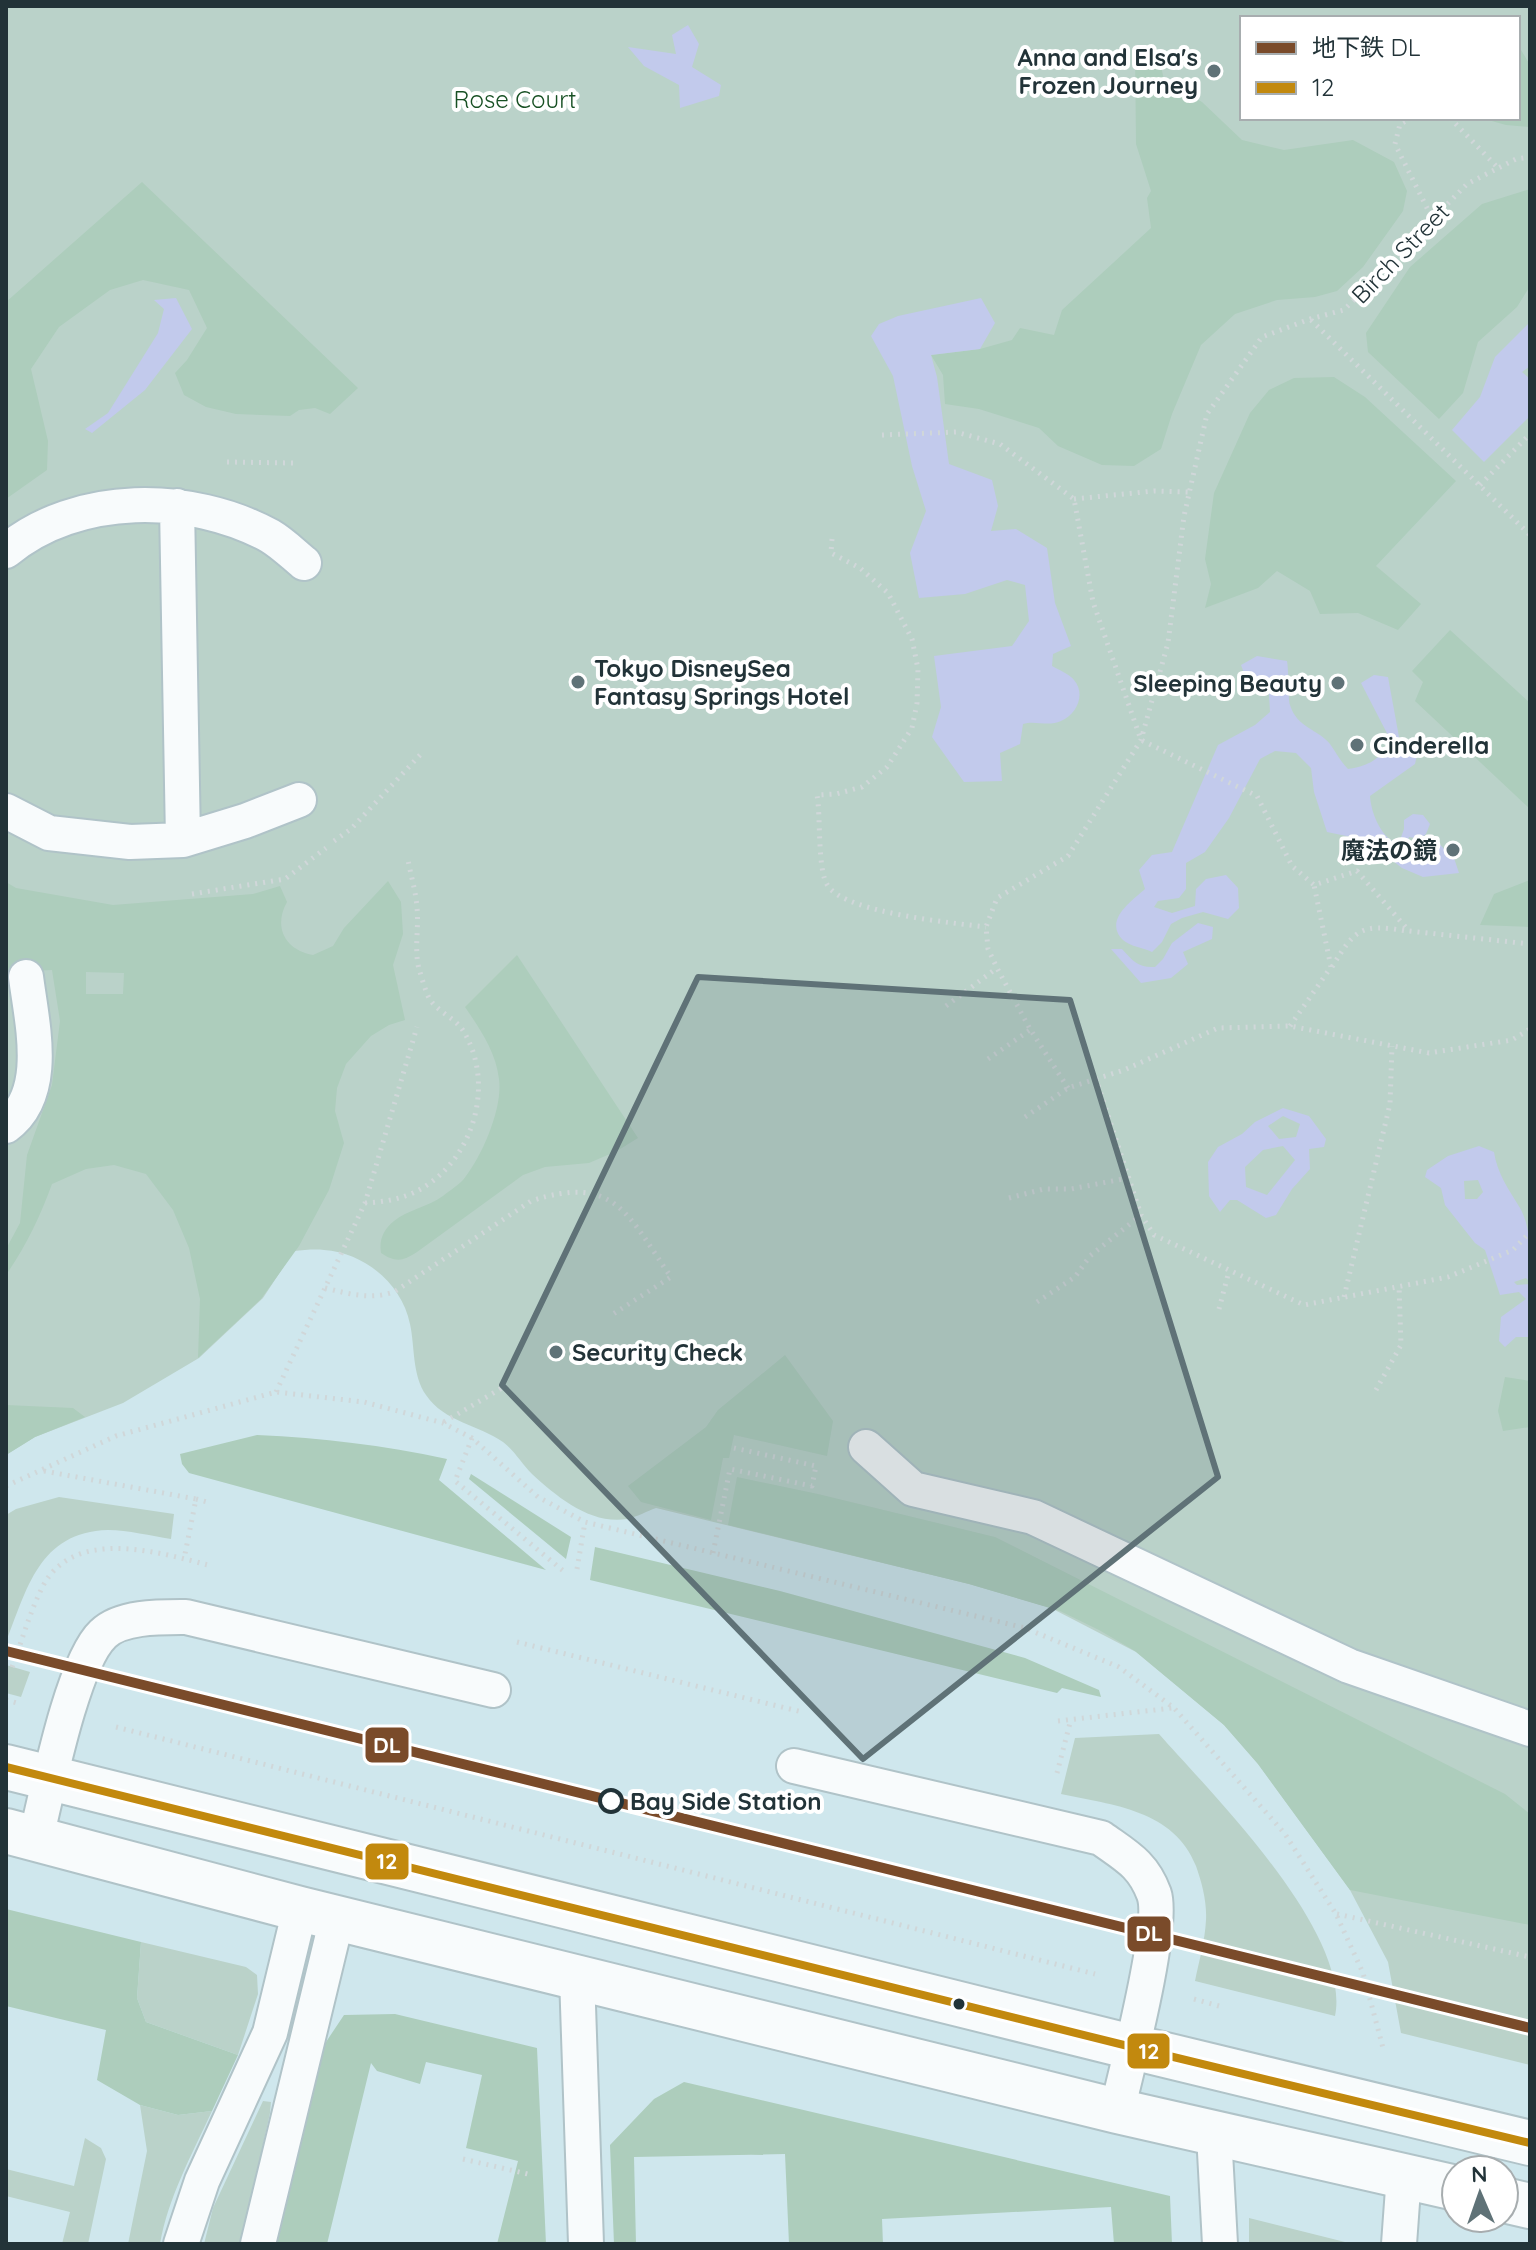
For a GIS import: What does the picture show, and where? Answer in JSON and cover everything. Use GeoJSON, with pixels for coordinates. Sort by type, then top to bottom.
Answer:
{"type":"FeatureCollection","features":[{"type":"Feature","properties":{"kind":"street"},"geometry":{"type":"LineString","coordinates":[[6,1767],[1530,2143]]}},
{"type":"Feature","properties":{"kind":"street"},"geometry":{"type":"LineString","coordinates":[[21,1834],[319,1914],[1117,2111],[1440,2184]]}},
{"type":"Feature","properties":{"kind":"lane"},"geometry":{"type":"LineString","coordinates":[[6,551],[52,521],[100,508],[177,506],[226,519],[271,537],[304,563]]}},
{"type":"Feature","properties":{"kind":"lane"},"geometry":{"type":"LineString","coordinates":[[177,506],[183,840]]}},
{"type":"Feature","properties":{"kind":"lane"},"geometry":{"type":"LineString","coordinates":[[6,811],[49,833],[130,842],[183,840],[299,800]]}},
{"type":"Feature","properties":{"kind":"lane"},"geometry":{"type":"LineString","coordinates":[[6,1126],[19,1116],[33,1081],[34,1048],[18,1011],[26,977]]}},
{"type":"Feature","properties":{"kind":"lane"},"geometry":{"type":"LineString","coordinates":[[866,1447],[913,1489],[1033,1517],[1349,1666],[1530,1729]]}},
{"type":"Feature","properties":{"kind":"lane"},"geometry":{"type":"LineString","coordinates":[[21,1834],[50,1778],[84,1661],[104,1633],[131,1621],[186,1617],[493,1690]]}},
{"type":"Feature","properties":{"kind":"lane"},"geometry":{"type":"LineString","coordinates":[[794,1766],[1101,1838],[1138,1863],[1155,1897],[1155,1930],[1117,2111]]}},
{"type":"Feature","properties":{"kind":"lane"},"geometry":{"type":"LineString","coordinates":[[181,2244],[202,2181],[270,2033],[319,1914]]}},
{"type":"Feature","properties":{"kind":"lane"},"geometry":{"type":"LineString","coordinates":[[258,2244],[319,1914]]}},
{"type":"Feature","properties":{"kind":"lane"},"geometry":{"type":"LineString","coordinates":[[577,1976],[586,2244]]}},
{"type":"Feature","properties":{"kind":"lane"},"geometry":{"type":"LineString","coordinates":[[1214,2134],[1220,2244]]}},
{"type":"Feature","properties":{"kind":"lane"},"geometry":{"type":"LineString","coordinates":[[1399,2244],[1404,2175]]}},
{"type":"Feature","properties":{"kind":"path"},"geometry":{"type":"LineString","coordinates":[[1408,120],[1400,124],[1395,144],[1433,220]]}},
{"type":"Feature","properties":{"kind":"path"},"geometry":{"type":"LineString","coordinates":[[1452,120],[1498,168]]}},
{"type":"Feature","properties":{"kind":"path","name":"Birch Street"},"geometry":{"type":"LineString","coordinates":[[1190,492],[1207,414],[1262,337],[1344,310],[1467,184],[1516,159],[1530,157]]}},
{"type":"Feature","properties":{"kind":"path"},"geometry":{"type":"LineString","coordinates":[[1310,319],[1530,534]]}},
{"type":"Feature","properties":{"kind":"path"},"geometry":{"type":"LineString","coordinates":[[882,435],[956,432],[1000,444],[1074,499],[1154,491],[1190,492],[1168,643],[1141,740],[1068,856],[997,898],[986,927],[988,949],[997,968],[1030,1029],[1068,1088]]}},
{"type":"Feature","properties":{"kind":"path"},"geometry":{"type":"LineString","coordinates":[[1480,485],[1530,434]]}},
{"type":"Feature","properties":{"kind":"path"},"geometry":{"type":"LineString","coordinates":[[1074,499],[1093,602],[1141,740],[1257,796],[1292,866],[1314,885],[1331,967]]}},
{"type":"Feature","properties":{"kind":"path"},"geometry":{"type":"LineString","coordinates":[[832,539],[831,553],[860,568],[888,593],[912,639],[917,703],[912,728],[887,767],[862,787],[817,795],[823,874],[828,887],[844,898],[914,918],[986,927]]}},
{"type":"Feature","properties":{"kind":"path"},"geometry":{"type":"LineString","coordinates":[[365,1203],[391,1201],[414,1193],[455,1160],[471,1130],[480,1095],[477,1063],[464,1030],[430,1000],[418,966],[417,907],[408,860]]}},
{"type":"Feature","properties":{"kind":"path"},"geometry":{"type":"LineString","coordinates":[[1314,885],[1357,871],[1409,931]]}},
{"type":"Feature","properties":{"kind":"path"},"geometry":{"type":"LineString","coordinates":[[1290,1026],[1350,937],[1378,926],[1530,944]]}},
{"type":"Feature","properties":{"kind":"path"},"geometry":{"type":"LineString","coordinates":[[946,1006],[997,968]]}},
{"type":"Feature","properties":{"kind":"path"},"geometry":{"type":"LineString","coordinates":[[1025,1117],[1068,1088],[1124,1070],[1218,1028],[1290,1026],[1429,1053],[1512,1040],[1530,1029]]}},
{"type":"Feature","properties":{"kind":"path"},"geometry":{"type":"LineString","coordinates":[[276,1392],[365,1203],[417,1027]]}},
{"type":"Feature","properties":{"kind":"path"},"geometry":{"type":"LineString","coordinates":[[988,1059],[1030,1029]]}},
{"type":"Feature","properties":{"kind":"path"},"geometry":{"type":"LineString","coordinates":[[1344,1297],[1390,1104],[1392,1046]]}},
{"type":"Feature","properties":{"kind":"path"},"geometry":{"type":"LineString","coordinates":[[1096,1079],[1141,1215],[1154,1235],[1304,1305],[1448,1277],[1513,1250],[1530,1232]]}},
{"type":"Feature","properties":{"kind":"path"},"geometry":{"type":"LineString","coordinates":[[1009,1198],[1044,1189],[1071,1189],[1128,1178]]}},
{"type":"Feature","properties":{"kind":"path"},"geometry":{"type":"LineString","coordinates":[[325,1288],[361,1297],[394,1292],[531,1201],[553,1193],[593,1192],[622,1207],[671,1277],[610,1316]]}},
{"type":"Feature","properties":{"kind":"path"},"geometry":{"type":"LineString","coordinates":[[1037,1302],[1075,1277],[1090,1256],[1141,1215]]}},
{"type":"Feature","properties":{"kind":"path"},"geometry":{"type":"LineString","coordinates":[[1219,1309],[1229,1271]]}},
{"type":"Feature","properties":{"kind":"path"},"geometry":{"type":"LineString","coordinates":[[1376,1390],[1401,1345],[1399,1286]]}},
{"type":"Feature","properties":{"kind":"path"},"geometry":{"type":"LineString","coordinates":[[443,1423],[502,1388]]}},
{"type":"Feature","properties":{"kind":"path"},"geometry":{"type":"LineString","coordinates":[[6,1486],[116,1436],[276,1392],[364,1402],[443,1423],[472,1438],[538,1497],[585,1522],[1025,1628],[1119,1667],[1174,1708],[1285,1834],[1336,1914],[1363,1973],[1383,2048]]}},
{"type":"Feature","properties":{"kind":"path"},"geometry":{"type":"LineString","coordinates":[[472,1438],[455,1481],[567,1574]]}},
{"type":"Feature","properties":{"kind":"path"},"geometry":{"type":"LineString","coordinates":[[713,1553],[730,1469],[812,1486],[816,1466],[734,1448]]}},
{"type":"Feature","properties":{"kind":"path"},"geometry":{"type":"LineString","coordinates":[[43,1471],[211,1503]]}},
{"type":"Feature","properties":{"kind":"path"},"geometry":{"type":"LineString","coordinates":[[184,1559],[196,1499]]}},
{"type":"Feature","properties":{"kind":"path"},"geometry":{"type":"LineString","coordinates":[[577,1569],[585,1522]]}},
{"type":"Feature","properties":{"kind":"path"},"geometry":{"type":"LineString","coordinates":[[504,1639],[814,1715]]}},
{"type":"Feature","properties":{"kind":"path"},"geometry":{"type":"LineString","coordinates":[[6,1700],[1234,2009]]}},
{"type":"Feature","properties":{"kind":"path"},"geometry":{"type":"LineString","coordinates":[[1058,1721],[1174,1708]]}},
{"type":"Feature","properties":{"kind":"path"},"geometry":{"type":"LineString","coordinates":[[1044,1771],[1057,1773],[1071,1719]]}},
{"type":"Feature","properties":{"kind":"path"},"geometry":{"type":"LineString","coordinates":[[1336,1914],[1530,1957]]}},
{"type":"Feature","properties":{"kind":"path"},"geometry":{"type":"LineString","coordinates":[[1368,2044],[1397,2052]]}},
{"type":"Feature","properties":{"kind":"path"},"geometry":{"type":"LineString","coordinates":[[463,2159],[533,2176]]}},
{"type":"Feature","properties":{"kind":"highlighted area"},"geometry":{"type":"Polygon","coordinates":[[[698,977],[1070,1000],[1218,1477],[863,1759],[502,1385],[698,977]]]}},
{"type":"Feature","properties":{"kind":"green space","name":"Rose Court"},"geometry":{"type":"Polygon","coordinates":[[[6,6],[1530,6],[1530,2065],[1401,2033],[1388,1962],[1350,1890],[1258,1764],[1224,1725],[1136,1652],[1051,1608],[969,1584],[656,1508],[631,1518],[614,1520],[600,1518],[575,1507],[532,1474],[503,1442],[433,1404],[418,1379],[406,1309],[379,1273],[354,1257],[324,1250],[294,1251],[263,1298],[199,1358],[123,1403],[35,1437],[6,1455],[6,6]]]}},
{"type":"Feature","properties":{"kind":"green space"},"geometry":{"type":"Polygon","coordinates":[[[1520,48],[1530,65],[1530,127],[1488,120],[1520,120],[1520,48]]]}},
{"type":"Feature","properties":{"kind":"green space"},"geometry":{"type":"Polygon","coordinates":[[[1135,50],[1159,57],[1164,80],[1202,102],[1242,140],[1284,150],[1353,140],[1394,162],[1407,191],[1403,211],[1363,267],[1337,291],[1315,297],[1277,300],[1235,314],[1201,345],[1161,449],[1134,466],[1102,465],[1058,446],[1039,428],[979,409],[945,404],[943,375],[931,355],[980,349],[1012,340],[1020,328],[1054,335],[1062,310],[1151,228],[1147,198],[1151,191],[1136,144],[1135,50]]]}},
{"type":"Feature","properties":{"kind":"green space"},"geometry":{"type":"Polygon","coordinates":[[[142,182],[358,388],[330,414],[315,408],[299,410],[290,416],[236,414],[206,407],[184,395],[175,373],[207,328],[189,290],[143,280],[110,290],[59,327],[31,369],[48,441],[47,470],[6,499],[6,302],[142,182]]]}},
{"type":"Feature","properties":{"kind":"green space"},"geometry":{"type":"Polygon","coordinates":[[[1530,189],[1530,286],[1517,307],[1478,342],[1463,393],[1439,419],[1368,352],[1366,333],[1410,267],[1482,204],[1530,189]]]}},
{"type":"Feature","properties":{"kind":"green space"},"geometry":{"type":"Polygon","coordinates":[[[1334,377],[1365,397],[1456,481],[1376,566],[1421,604],[1398,630],[1358,613],[1320,614],[1310,591],[1277,571],[1258,588],[1205,608],[1211,584],[1205,559],[1214,493],[1250,413],[1269,390],[1294,378],[1334,377]]]}},
{"type":"Feature","properties":{"kind":"green space"},"geometry":{"type":"Polygon","coordinates":[[[1450,630],[1530,703],[1530,809],[1415,701],[1423,682],[1412,671],[1450,630]]]}},
{"type":"Feature","properties":{"kind":"green space"},"geometry":{"type":"Polygon","coordinates":[[[1530,880],[1530,927],[1480,925],[1494,894],[1530,880]]]}},
{"type":"Feature","properties":{"kind":"green space"},"geometry":{"type":"Polygon","coordinates":[[[388,881],[401,902],[403,934],[393,965],[405,1020],[371,1036],[346,1064],[337,1088],[335,1111],[344,1143],[329,1190],[299,1246],[261,1299],[198,1358],[200,1299],[189,1248],[173,1210],[146,1174],[114,1165],[86,1169],[52,1184],[32,1231],[6,1275],[6,1249],[20,1223],[27,1155],[52,1085],[60,1021],[52,970],[6,972],[6,882],[16,888],[113,905],[253,894],[280,886],[287,902],[281,920],[282,928],[284,936],[295,948],[313,955],[333,946],[344,928],[388,881]],[[86,972],[86,994],[123,994],[124,973],[86,972]]]}},
{"type":"Feature","properties":{"kind":"green space"},"geometry":{"type":"Polygon","coordinates":[[[517,955],[638,1138],[589,1163],[545,1167],[523,1175],[417,1252],[403,1259],[391,1258],[381,1253],[381,1240],[387,1228],[399,1217],[437,1200],[464,1179],[485,1143],[498,1103],[499,1079],[491,1050],[465,1007],[517,955]]]}},
{"type":"Feature","properties":{"kind":"green space"},"geometry":{"type":"Polygon","coordinates":[[[785,1355],[833,1421],[827,1456],[734,1435],[729,1458],[723,1458],[711,1520],[641,1502],[628,1486],[706,1427],[718,1410],[785,1355]]]}},
{"type":"Feature","properties":{"kind":"green space"},"geometry":{"type":"Polygon","coordinates":[[[1505,1377],[1530,1381],[1530,1427],[1503,1431],[1498,1411],[1505,1377]]]}},
{"type":"Feature","properties":{"kind":"green space"},"geometry":{"type":"Polygon","coordinates":[[[6,1405],[73,1408],[85,1417],[35,1437],[6,1455],[6,1405]]]}},
{"type":"Feature","properties":{"kind":"green space"},"geometry":{"type":"Polygon","coordinates":[[[257,1435],[352,1443],[447,1459],[439,1480],[546,1570],[189,1473],[182,1464],[180,1454],[257,1435]]]}},
{"type":"Feature","properties":{"kind":"green space"},"geometry":{"type":"Polygon","coordinates":[[[471,1474],[571,1537],[566,1559],[469,1479],[471,1474]]]}},
{"type":"Feature","properties":{"kind":"green space"},"geometry":{"type":"Polygon","coordinates":[[[737,1477],[995,1537],[1505,1794],[1530,1814],[1530,1925],[1350,1890],[1258,1764],[1224,1725],[1135,1651],[1060,1611],[969,1584],[728,1525],[737,1477]]]}},
{"type":"Feature","properties":{"kind":"green space"},"geometry":{"type":"Polygon","coordinates":[[[59,1497],[174,1514],[171,1539],[108,1530],[85,1533],[66,1541],[51,1552],[39,1567],[6,1642],[6,1515],[16,1509],[59,1497]]]}},
{"type":"Feature","properties":{"kind":"green space"},"geometry":{"type":"Polygon","coordinates":[[[595,1547],[780,1591],[1025,1658],[1099,1690],[1101,1697],[1062,1688],[1057,1693],[590,1580],[595,1547]]]}},
{"type":"Feature","properties":{"kind":"green space"},"geometry":{"type":"Polygon","coordinates":[[[6,1665],[30,1672],[21,1697],[6,1693],[6,1665]]]}},
{"type":"Feature","properties":{"kind":"green space"},"geometry":{"type":"Polygon","coordinates":[[[1159,1734],[1242,1828],[1301,1906],[1322,1945],[1334,1983],[1335,2016],[1195,1981],[1206,1906],[1196,1866],[1186,1847],[1173,1833],[1140,1813],[1061,1794],[1075,1738],[1159,1734]]]}},
{"type":"Feature","properties":{"kind":"green space"},"geometry":{"type":"Polygon","coordinates":[[[6,1909],[141,1942],[137,1998],[146,2022],[238,2055],[212,2111],[178,2115],[140,2105],[97,2080],[106,2030],[6,2006],[6,1909]]]}},
{"type":"Feature","properties":{"kind":"green space"},"geometry":{"type":"Polygon","coordinates":[[[141,1942],[246,1967],[257,1975],[258,1994],[238,2055],[146,2022],[137,1998],[141,1942]]]}},
{"type":"Feature","properties":{"kind":"green space"},"geometry":{"type":"Polygon","coordinates":[[[395,2014],[537,2048],[546,2244],[497,2244],[518,2161],[466,2148],[482,2075],[426,2062],[420,2084],[377,2071],[371,2063],[327,2244],[277,2244],[324,2045],[344,2015],[395,2014]]]}},
{"type":"Feature","properties":{"kind":"green space"},"geometry":{"type":"Polygon","coordinates":[[[684,2082],[1170,2196],[1172,2244],[1114,2244],[1111,2207],[882,2219],[883,2244],[789,2244],[785,2154],[634,2157],[636,2244],[614,2244],[610,2145],[654,2099],[684,2082]]]}},
{"type":"Feature","properties":{"kind":"green space"},"geometry":{"type":"Polygon","coordinates":[[[263,2101],[271,2102],[270,2113],[241,2244],[204,2244],[213,2208],[263,2101]]]}},
{"type":"Feature","properties":{"kind":"green space"},"geometry":{"type":"Polygon","coordinates":[[[140,2105],[178,2115],[212,2111],[175,2193],[160,2244],[128,2244],[147,2151],[140,2105]]]}},
{"type":"Feature","properties":{"kind":"green space"},"geometry":{"type":"Polygon","coordinates":[[[85,2138],[101,2148],[106,2159],[88,2244],[62,2244],[70,2212],[6,2196],[6,2169],[74,2186],[85,2138]]]}},
{"type":"Feature","properties":{"kind":"green space"},"geometry":{"type":"Polygon","coordinates":[[[1249,2218],[1353,2244],[1249,2244],[1249,2218]]]}},
{"type":"Feature","properties":{"kind":"water"},"geometry":{"type":"Polygon","coordinates":[[[688,25],[699,44],[692,67],[721,85],[719,96],[680,108],[679,85],[644,66],[628,47],[676,54],[672,35],[688,25]]]}},
{"type":"Feature","properties":{"kind":"water"},"geometry":{"type":"Polygon","coordinates":[[[176,298],[192,329],[145,390],[92,433],[85,429],[108,413],[158,333],[164,309],[154,300],[176,298]]]}},
{"type":"Feature","properties":{"kind":"water"},"geometry":{"type":"Polygon","coordinates":[[[981,298],[995,323],[980,349],[931,355],[949,464],[992,480],[998,506],[991,531],[1016,529],[1047,548],[1055,603],[1071,646],[1053,654],[1052,666],[1074,680],[1078,685],[1079,697],[1075,709],[1061,721],[1023,724],[1020,744],[1000,753],[1002,781],[964,782],[932,737],[941,707],[934,656],[1012,646],[1029,621],[1025,585],[1007,580],[965,594],[919,598],[910,553],[926,511],[912,466],[893,376],[871,336],[879,324],[898,316],[981,298]]]}},
{"type":"Feature","properties":{"kind":"water"},"geometry":{"type":"Polygon","coordinates":[[[1530,322],[1530,366],[1522,372],[1530,379],[1530,416],[1484,462],[1452,430],[1480,397],[1495,357],[1530,322]]]}},
{"type":"Feature","properties":{"kind":"water"},"geometry":{"type":"Polygon","coordinates":[[[1257,656],[1287,661],[1289,702],[1293,713],[1330,744],[1348,769],[1373,761],[1391,741],[1361,683],[1374,675],[1388,677],[1399,737],[1417,755],[1415,764],[1370,796],[1374,816],[1385,835],[1395,843],[1400,840],[1404,820],[1413,814],[1423,815],[1430,824],[1426,834],[1420,839],[1409,837],[1407,846],[1401,852],[1405,854],[1412,847],[1434,838],[1446,851],[1452,852],[1459,873],[1423,877],[1402,868],[1366,840],[1327,832],[1314,792],[1311,768],[1296,753],[1275,751],[1260,759],[1229,818],[1205,852],[1186,863],[1186,889],[1179,898],[1158,901],[1154,907],[1172,913],[1195,906],[1196,889],[1206,879],[1226,875],[1238,888],[1239,908],[1228,919],[1203,912],[1182,918],[1171,924],[1162,942],[1152,952],[1129,944],[1118,933],[1116,925],[1127,905],[1145,889],[1139,870],[1152,855],[1172,852],[1218,745],[1255,725],[1270,712],[1269,694],[1246,678],[1241,665],[1257,656]]]}},
{"type":"Feature","properties":{"kind":"water"},"geometry":{"type":"Polygon","coordinates":[[[1198,923],[1213,927],[1212,939],[1183,952],[1188,964],[1171,978],[1141,983],[1111,949],[1122,949],[1136,963],[1155,967],[1172,943],[1198,923]]]}},
{"type":"Feature","properties":{"kind":"water"},"geometry":{"type":"Polygon","coordinates":[[[1283,1108],[1309,1116],[1326,1139],[1324,1147],[1309,1149],[1310,1169],[1292,1189],[1276,1215],[1266,1218],[1237,1200],[1230,1200],[1220,1212],[1209,1196],[1208,1162],[1218,1147],[1242,1134],[1255,1122],[1283,1108]],[[1283,1116],[1268,1126],[1279,1139],[1296,1137],[1300,1124],[1283,1116]],[[1283,1146],[1263,1150],[1245,1167],[1246,1187],[1267,1195],[1295,1160],[1283,1146]]]}},
{"type":"Feature","properties":{"kind":"water"},"geometry":{"type":"Polygon","coordinates":[[[1479,1146],[1494,1152],[1501,1174],[1527,1225],[1530,1282],[1526,1278],[1514,1282],[1517,1285],[1530,1284],[1530,1337],[1516,1337],[1505,1347],[1499,1341],[1501,1317],[1526,1299],[1519,1292],[1500,1295],[1485,1250],[1475,1243],[1445,1205],[1441,1188],[1425,1177],[1427,1170],[1448,1156],[1479,1146]],[[1478,1180],[1464,1181],[1465,1199],[1477,1199],[1483,1192],[1478,1180]]]}},
{"type":"Feature","properties":{"kind":"metro line","name":"DL"},"geometry":{"type":"LineString","coordinates":[[6,1651],[1530,2028]]}},
{"type":"Feature","properties":{"kind":"transit line","name":"12"},"geometry":{"type":"LineString","coordinates":[[6,1767],[1530,2143]]}},
{"type":"Feature","properties":{"kind":"place","name":"Anna and Elsa's Frozen Journey"},"geometry":{"type":"Point","coordinates":[1214,71]}},
{"type":"Feature","properties":{"kind":"place","name":"Tokyo DisneySea Fantasy Springs Hotel"},"geometry":{"type":"Point","coordinates":[578,682]}},
{"type":"Feature","properties":{"kind":"place","name":"Sleeping Beauty"},"geometry":{"type":"Point","coordinates":[1338,683]}},
{"type":"Feature","properties":{"kind":"place","name":"Cinderella"},"geometry":{"type":"Point","coordinates":[1357,745]}},
{"type":"Feature","properties":{"kind":"place","name":"魔法の鏡"},"geometry":{"type":"Point","coordinates":[1453,850]}},
{"type":"Feature","properties":{"kind":"place","name":"Security Check"},"geometry":{"type":"Point","coordinates":[556,1352]}},
{"type":"Feature","properties":{"kind":"place","name":"Bay Side Station"},"geometry":{"type":"Point","coordinates":[611,1801]}}]}
